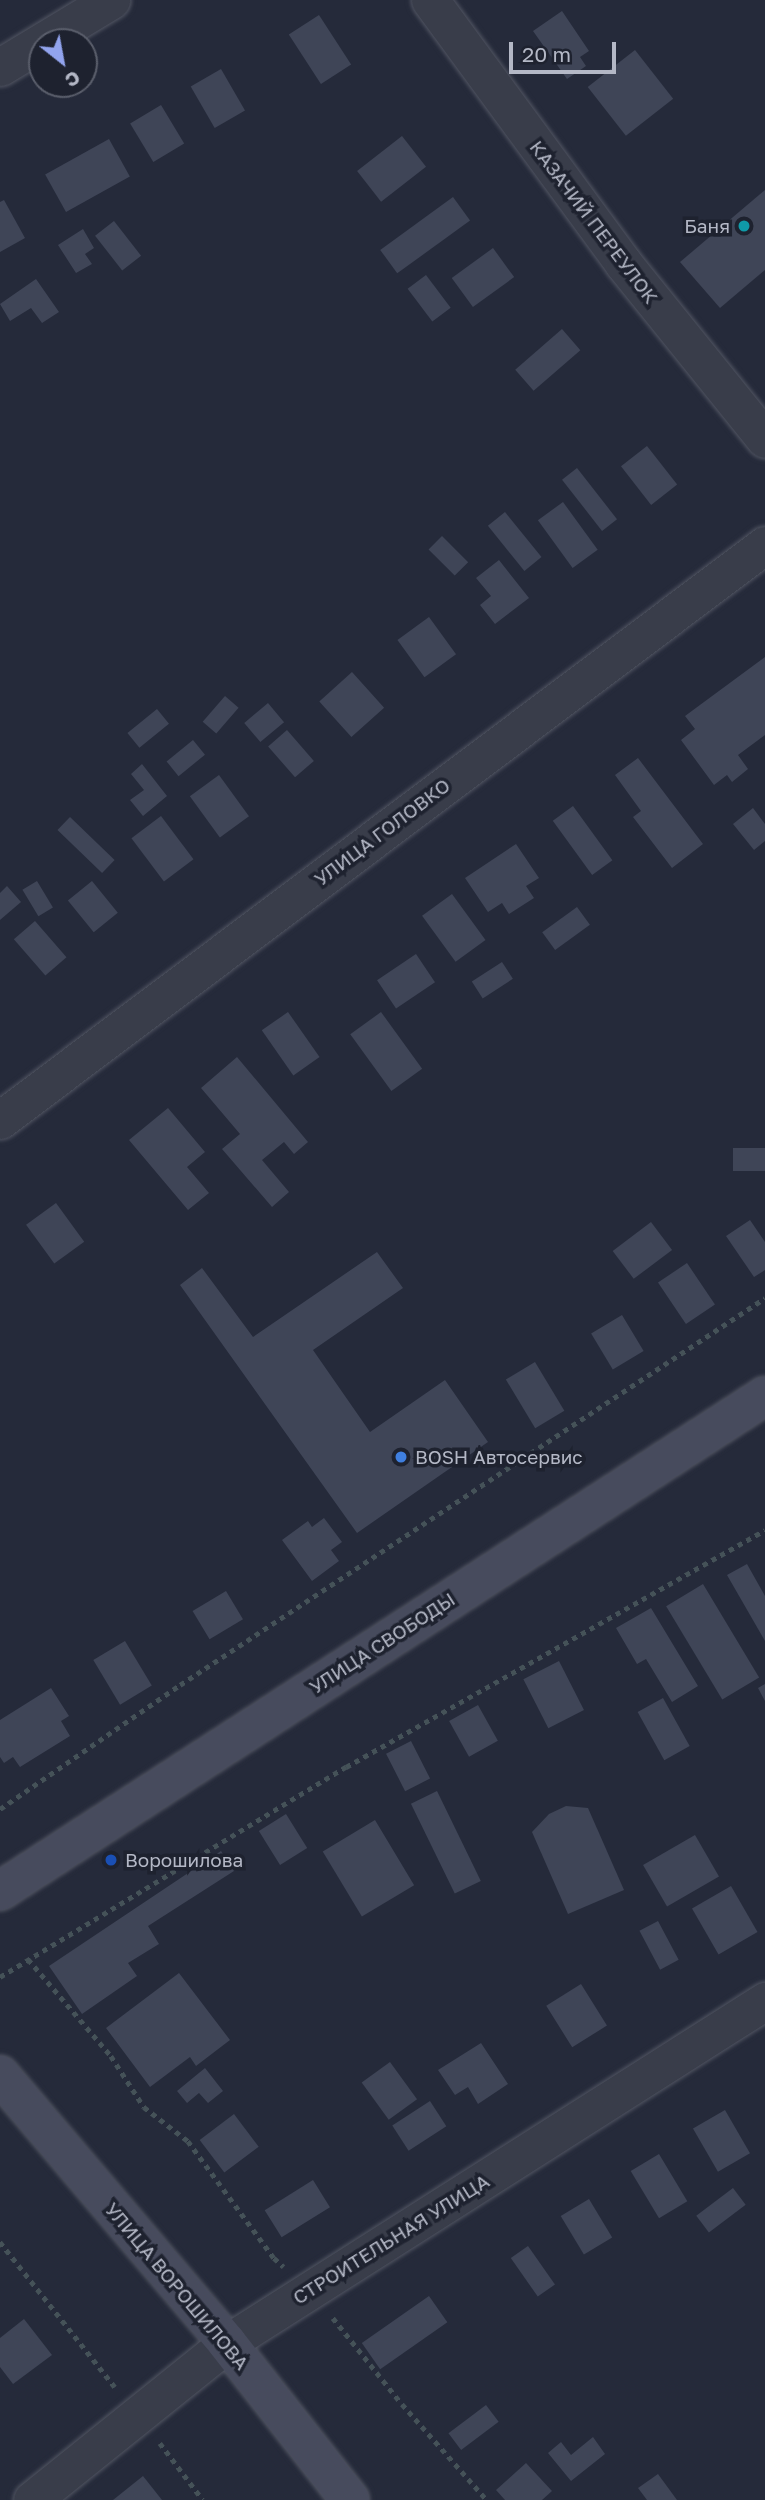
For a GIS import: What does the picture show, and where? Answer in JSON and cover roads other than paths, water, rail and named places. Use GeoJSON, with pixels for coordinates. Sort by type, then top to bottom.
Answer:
{"type":"FeatureCollection","features":[{"type":"Feature","properties":{"kind":"main road","name":"УЛИЦА СВОБОДЫ"},"geometry":{"type":"LineString","coordinates":[[0,1891],[765,1396]]}},
{"type":"Feature","properties":{"kind":"main road","name":"УЛИЦА ВОРОШИЛОВА"},"geometry":{"type":"LineString","coordinates":[[0,2075],[227,2343],[350,2500]]}},
{"type":"Feature","properties":{"kind":"street"},"geometry":{"type":"LineString","coordinates":[[0,67],[111,0]]}},
{"type":"Feature","properties":{"kind":"street","name":"КАЗАЧИЙ ПЕРЕУЛОК"},"geometry":{"type":"LineString","coordinates":[[430,0],[623,263],[765,439]]}},
{"type":"Feature","properties":{"kind":"street","name":"УЛИЦА ГОЛОВКО"},"geometry":{"type":"LineString","coordinates":[[0,1119],[765,545]]}},
{"type":"Feature","properties":{"kind":"street","name":"СТРОИТЕЛЬНАЯ УЛИЦА"},"geometry":{"type":"LineString","coordinates":[[32,2500],[227,2343],[765,2001]]}},
{"type":"Feature","properties":{"kind":"place","name":"Баня"},"geometry":{"type":"Point","coordinates":[744,226]}},
{"type":"Feature","properties":{"kind":"place","name":"BOSH Автосервис"},"geometry":{"type":"Point","coordinates":[401,1457]}},
{"type":"Feature","properties":{"kind":"place","name":"Ворошилова"},"geometry":{"type":"Point","coordinates":[111,1860]}}]}
